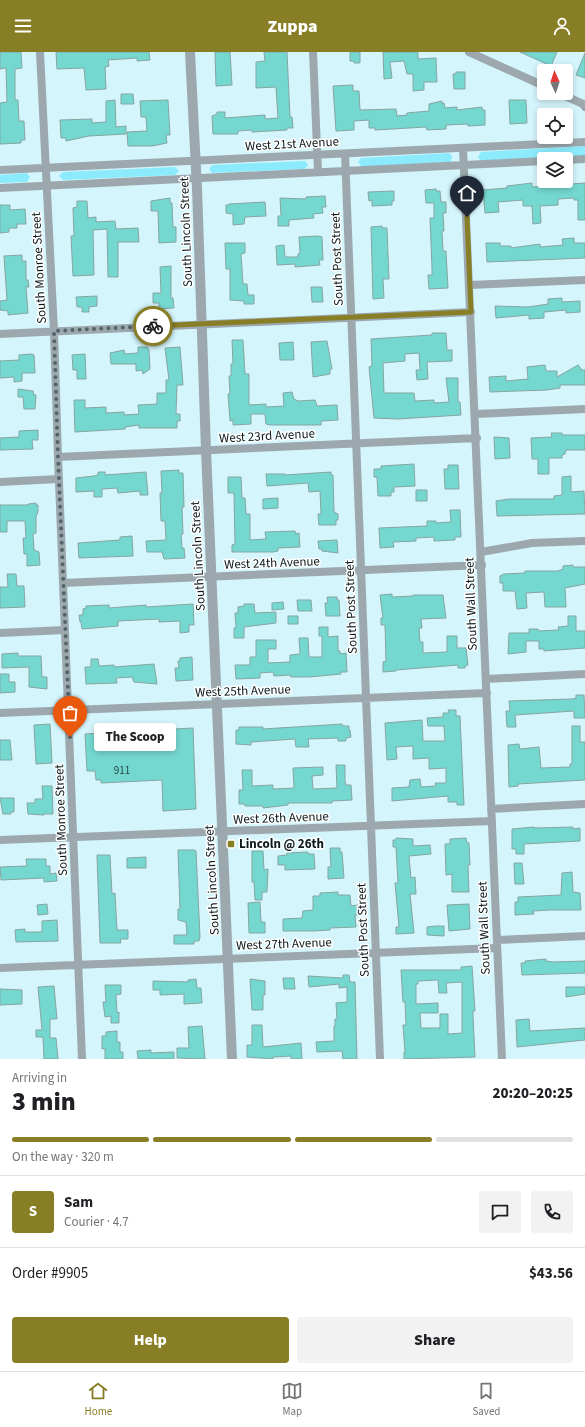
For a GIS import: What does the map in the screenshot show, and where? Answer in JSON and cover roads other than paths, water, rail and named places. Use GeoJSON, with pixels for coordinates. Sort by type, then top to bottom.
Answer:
{"type":"FeatureCollection","features":[{"type":"Feature","properties":{"kind":"street","name":"South Monroe Street"},"geometry":{"type":"LineString","coordinates":[[40,52],[48,186],[82,1059]]}},
{"type":"Feature","properties":{"kind":"street","name":"South Lincoln Street"},"geometry":{"type":"LineString","coordinates":[[190,52],[197,178],[206,450],[213,577],[232,1059]]}},
{"type":"Feature","properties":{"kind":"street"},"geometry":{"type":"LineString","coordinates":[[313,52],[318,172]]}},
{"type":"Feature","properties":{"kind":"street"},"geometry":{"type":"LineString","coordinates":[[469,52],[537,83]]}},
{"type":"Feature","properties":{"kind":"street"},"geometry":{"type":"LineString","coordinates":[[573,99],[583,104],[585,107]]}},
{"type":"Feature","properties":{"kind":"street","name":"West 21st Avenue"},"geometry":{"type":"LineString","coordinates":[[0,170],[585,142]]}},
{"type":"Feature","properties":{"kind":"street","name":"South Wall Street"},"geometry":{"type":"LineString","coordinates":[[463,148],[476,414],[502,1059]]}},
{"type":"Feature","properties":{"kind":"street","name":"South Post Street"},"geometry":{"type":"LineString","coordinates":[[345,154],[380,1059]]}},
{"type":"Feature","properties":{"kind":"street"},"geometry":{"type":"LineString","coordinates":[[573,160],[585,159]]}},
{"type":"Feature","properties":{"kind":"street"},"geometry":{"type":"LineString","coordinates":[[0,188],[537,161]]}},
{"type":"Feature","properties":{"kind":"street"},"geometry":{"type":"LineString","coordinates":[[470,285],[585,280]]}},
{"type":"Feature","properties":{"kind":"street"},"geometry":{"type":"LineString","coordinates":[[0,334],[471,312]]}},
{"type":"Feature","properties":{"kind":"street"},"geometry":{"type":"LineString","coordinates":[[476,414],[585,409]]}},
{"type":"Feature","properties":{"kind":"street","name":"West 23rd Avenue"},"geometry":{"type":"LineString","coordinates":[[58,457],[477,438]]}},
{"type":"Feature","properties":{"kind":"street"},"geometry":{"type":"LineString","coordinates":[[0,482],[59,479]]}},
{"type":"Feature","properties":{"kind":"street"},"geometry":{"type":"LineString","coordinates":[[481,552],[532,544],[585,541]]}},
{"type":"Feature","properties":{"kind":"street","name":"West 24th Avenue"},"geometry":{"type":"LineString","coordinates":[[63,583],[482,565]]}},
{"type":"Feature","properties":{"kind":"street"},"geometry":{"type":"LineString","coordinates":[[0,633],[65,630]]}},
{"type":"Feature","properties":{"kind":"street"},"geometry":{"type":"LineString","coordinates":[[486,679],[585,674]]}},
{"type":"Feature","properties":{"kind":"street","name":"West 25th Avenue"},"geometry":{"type":"LineString","coordinates":[[0,713],[487,693]]}},
{"type":"Feature","properties":{"kind":"street"},"geometry":{"type":"LineString","coordinates":[[492,809],[585,804]]}},
{"type":"Feature","properties":{"kind":"street","name":"West 26th Avenue"},"geometry":{"type":"LineString","coordinates":[[0,840],[492,821]]}},
{"type":"Feature","properties":{"kind":"street","name":"West 27th Avenue"},"geometry":{"type":"LineString","coordinates":[[0,968],[376,953],[585,936]]}},
{"type":"Feature","properties":{"kind":"place","name":"The Scoop"},"geometry":{"type":"Point","coordinates":[70,737]}},
{"type":"Feature","properties":{"kind":"place","name":"Lincoln @ 26th"},"geometry":{"type":"Point","coordinates":[231,844]}}]}
